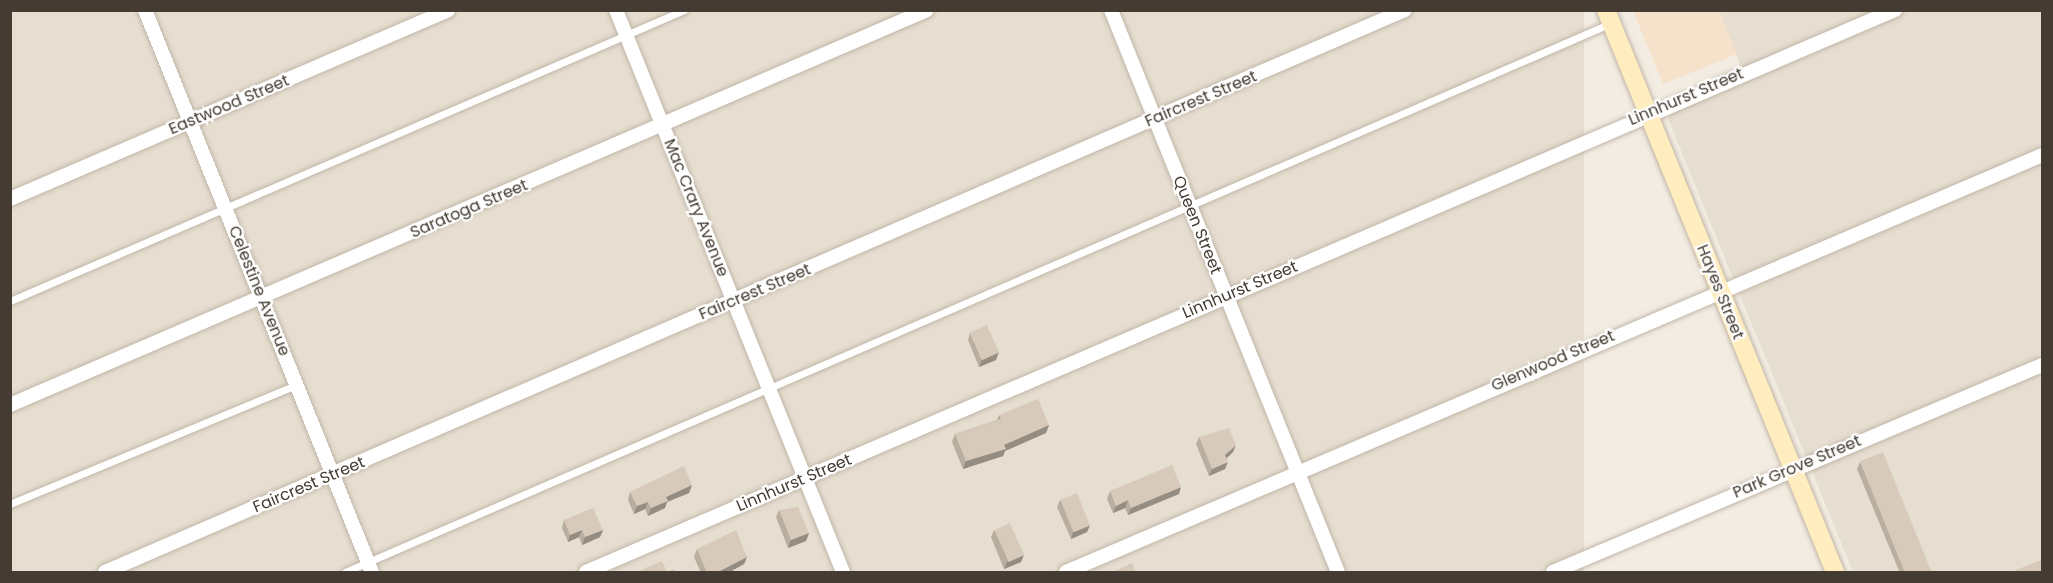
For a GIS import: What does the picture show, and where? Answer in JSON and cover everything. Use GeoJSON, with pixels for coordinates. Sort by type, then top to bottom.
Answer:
{"type":"FeatureCollection","features":[{"type":"Feature","properties":{"kind":"street","name":"Celestine Avenue"},"geometry":{"type":"LineString","coordinates":[[145,10],[370,568]]}},
{"type":"Feature","properties":{"kind":"street","name":"Eastwood Street"},"geometry":{"type":"LineString","coordinates":[[10,199],[448,10]]}},
{"type":"Feature","properties":{"kind":"street","name":"Mac Crary Avenue"},"geometry":{"type":"LineString","coordinates":[[616,10],[843,573]]}},
{"type":"Feature","properties":{"kind":"street","name":"Saratoga Street"},"geometry":{"type":"LineString","coordinates":[[10,405],[262,299],[927,10]]}},
{"type":"Feature","properties":{"kind":"street","name":"Queen Street"},"geometry":{"type":"LineString","coordinates":[[1111,10],[1338,573]]}},
{"type":"Feature","properties":{"kind":"street","name":"Faircrest Street"},"geometry":{"type":"LineString","coordinates":[[105,573],[1405,10]]}},
{"type":"Feature","properties":{"kind":"street","name":"Linnhurst Street"},"geometry":{"type":"LineString","coordinates":[[586,573],[1647,113],[1895,10]]}},
{"type":"Feature","properties":{"kind":"street","name":"Hayes Street"},"geometry":{"type":"LineString","coordinates":[[1608,17],[1835,573]]}},
{"type":"Feature","properties":{"kind":"street","name":"Glenwood Street"},"geometry":{"type":"LineString","coordinates":[[1066,573],[1719,290],[2043,155]]}},
{"type":"Feature","properties":{"kind":"street","name":"Park Grove Street"},"geometry":{"type":"LineString","coordinates":[[1553,573],[1792,469],[2043,365]]}},
{"type":"Feature","properties":{"kind":"lane"},"geometry":{"type":"LineString","coordinates":[[10,301],[684,10]]}},
{"type":"Feature","properties":{"kind":"lane"},"geometry":{"type":"LineString","coordinates":[[345,573],[370,568],[768,387],[1189,205],[1608,17]]}},
{"type":"Feature","properties":{"kind":"lane"},"geometry":{"type":"LineString","coordinates":[[10,504],[296,385]]}},
{"type":"Feature","properties":{"kind":"shaded area"},"geometry":{"type":"Polygon","coordinates":[[[10,11],[1584,11],[1584,572],[10,572],[10,11]]]}},
{"type":"Feature","properties":{"kind":"shaded area"},"geometry":{"type":"Polygon","coordinates":[[[1633,11],[1719,11],[1737,54],[1663,84],[1633,11]]]}},
{"type":"Feature","properties":{"kind":"shaded area"},"geometry":{"type":"Polygon","coordinates":[[[1719,11],[2042,11],[2042,572],[1853,572],[1668,119],[1669,113],[1745,77],[1719,11]]]}},
{"type":"Feature","properties":{"kind":"building"},"geometry":{"type":"Polygon","coordinates":[[[987,325],[999,352],[982,360],[970,333],[987,325]]]}},
{"type":"Feature","properties":{"kind":"building"},"geometry":{"type":"Polygon","coordinates":[[[1038,399],[1049,425],[1004,445],[1006,449],[966,461],[955,434],[1001,419],[999,415],[1038,399]]]}},
{"type":"Feature","properties":{"kind":"building"},"geometry":{"type":"Polygon","coordinates":[[[1229,428],[1236,445],[1225,455],[1228,462],[1212,469],[1199,437],[1229,428]]]}},
{"type":"Feature","properties":{"kind":"building"},"geometry":{"type":"Polygon","coordinates":[[[1883,452],[1931,572],[1905,572],[1860,461],[1883,452]]]}},
{"type":"Feature","properties":{"kind":"building"},"geometry":{"type":"Polygon","coordinates":[[[1172,465],[1181,487],[1131,508],[1128,500],[1116,506],[1110,491],[1172,465]]]}},
{"type":"Feature","properties":{"kind":"building"},"geometry":{"type":"Polygon","coordinates":[[[684,466],[692,485],[666,497],[668,501],[651,508],[648,502],[637,506],[630,492],[684,466]]]}},
{"type":"Feature","properties":{"kind":"building"},"geometry":{"type":"Polygon","coordinates":[[[1077,493],[1090,525],[1073,532],[1060,500],[1077,493]]]}},
{"type":"Feature","properties":{"kind":"building"},"geometry":{"type":"Polygon","coordinates":[[[798,507],[809,533],[791,540],[779,510],[798,507]]]}},
{"type":"Feature","properties":{"kind":"building"},"geometry":{"type":"Polygon","coordinates":[[[593,508],[603,530],[585,537],[582,530],[570,535],[564,520],[593,508]]]}},
{"type":"Feature","properties":{"kind":"building"},"geometry":{"type":"Polygon","coordinates":[[[1010,523],[1024,555],[1009,562],[994,530],[1010,523]]]}},
{"type":"Feature","properties":{"kind":"building"},"geometry":{"type":"Polygon","coordinates":[[[736,530],[747,557],[716,573],[707,573],[697,549],[736,530]]]}},
{"type":"Feature","properties":{"kind":"building"},"geometry":{"type":"Polygon","coordinates":[[[2043,559],[2043,573],[2009,573],[2043,559]]]}},
{"type":"Feature","properties":{"kind":"building"},"geometry":{"type":"Polygon","coordinates":[[[662,561],[667,572],[674,569],[675,573],[635,573],[662,561]]]}},
{"type":"Feature","properties":{"kind":"building"},"geometry":{"type":"Polygon","coordinates":[[[1132,563],[1136,573],[1116,573],[1115,571],[1132,563]]]}}]}
